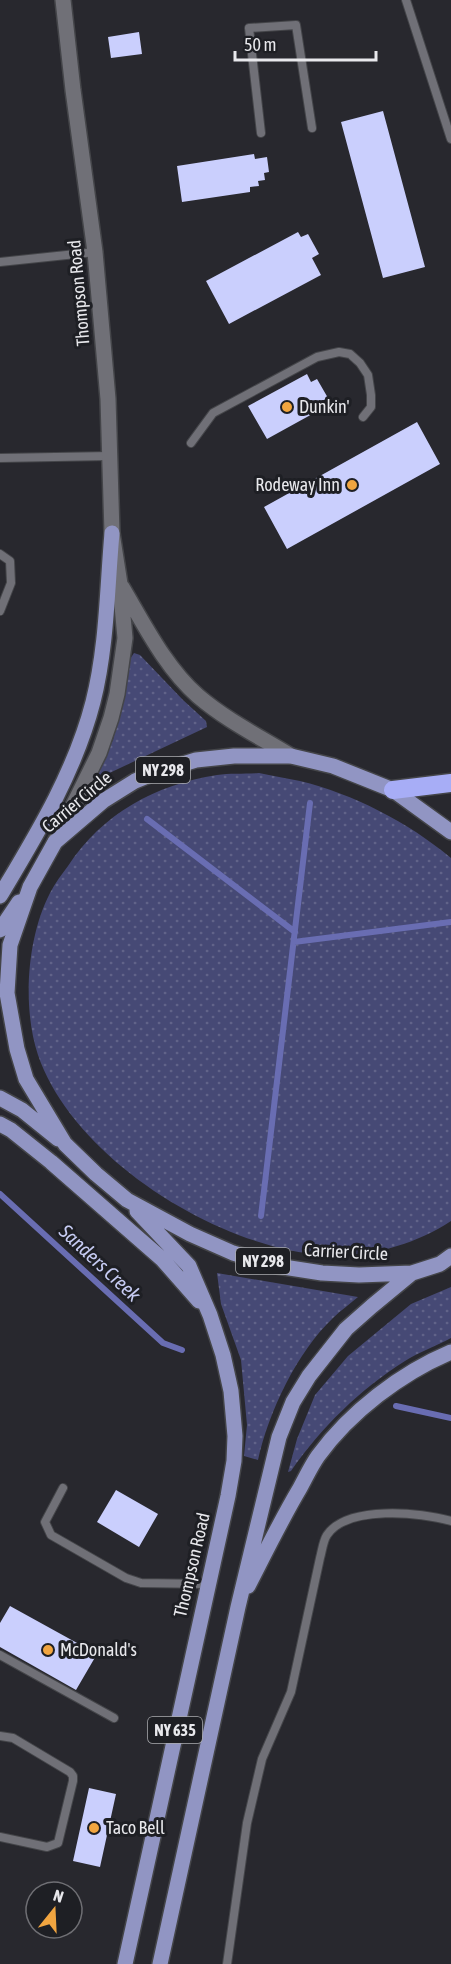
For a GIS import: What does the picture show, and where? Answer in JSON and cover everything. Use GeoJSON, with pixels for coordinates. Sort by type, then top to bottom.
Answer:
{"type":"FeatureCollection","features":[{"type":"Feature","properties":{"kind":"highway"},"geometry":{"type":"LineString","coordinates":[[393,790],[451,783]]}},
{"type":"Feature","properties":{"kind":"main road"},"geometry":{"type":"LineString","coordinates":[[0,896],[46,818],[66,777],[93,703],[104,636],[112,534]]}},
{"type":"Feature","properties":{"kind":"main road","name":"Carrier Circle"},"geometry":{"type":"LineString","coordinates":[[447,1260],[412,1273],[360,1275],[322,1273],[278,1266],[233,1253],[190,1234],[127,1200],[65,1144],[26,1079],[17,1049],[8,993],[10,945],[30,887],[55,842],[103,801],[135,781],[157,772],[196,760],[234,756],[291,756],[333,766],[393,790],[451,832]]}},
{"type":"Feature","properties":{"kind":"main road","name":"NY 298"},"geometry":{"type":"LineString","coordinates":[[0,930],[30,887]]}},
{"type":"Feature","properties":{"kind":"main road","name":"NY 298"},"geometry":{"type":"LineString","coordinates":[[0,1098],[22,1110],[65,1144]]}},
{"type":"Feature","properties":{"kind":"main road"},"geometry":{"type":"LineString","coordinates":[[0,1124],[51,1162],[162,1259],[210,1315]]}},
{"type":"Feature","properties":{"kind":"main road","name":"Thompson Road"},"geometry":{"type":"LineString","coordinates":[[125,1964],[228,1496],[234,1461],[235,1436],[231,1391],[223,1355],[210,1315],[189,1266],[127,1200]]}},
{"type":"Feature","properties":{"kind":"main road","name":"NY 635"},"geometry":{"type":"LineString","coordinates":[[159,1964],[238,1607],[279,1437],[293,1402],[309,1376],[346,1329],[412,1273]]}},
{"type":"Feature","properties":{"kind":"main road"},"geometry":{"type":"LineString","coordinates":[[238,1607],[285,1513],[318,1456],[352,1418],[380,1394],[436,1358],[451,1352]]}},
{"type":"Feature","properties":{"kind":"street","name":"Thompson Road"},"geometry":{"type":"LineString","coordinates":[[55,842],[99,753],[117,694],[125,638],[112,534],[108,399],[95,252],[63,0]]}},
{"type":"Feature","properties":{"kind":"street","name":"Thompson Road"},"geometry":{"type":"LineString","coordinates":[[120,584],[162,654],[196,695],[222,715],[291,756]]}},
{"type":"Feature","properties":{"kind":"lane"},"geometry":{"type":"LineString","coordinates":[[406,0],[451,139]]}},
{"type":"Feature","properties":{"kind":"lane"},"geometry":{"type":"LineString","coordinates":[[261,133],[249,28],[296,25],[312,128]]}},
{"type":"Feature","properties":{"kind":"lane"},"geometry":{"type":"LineString","coordinates":[[0,262],[95,252]]}},
{"type":"Feature","properties":{"kind":"lane"},"geometry":{"type":"LineString","coordinates":[[190,443],[213,413],[317,357],[339,352],[350,354],[368,375],[370,407],[363,417]]}},
{"type":"Feature","properties":{"kind":"lane"},"geometry":{"type":"LineString","coordinates":[[0,458],[110,456]]}},
{"type":"Feature","properties":{"kind":"lane"},"geometry":{"type":"LineString","coordinates":[[0,554],[10,561],[11,583],[1,608]]}},
{"type":"Feature","properties":{"kind":"lane"},"geometry":{"type":"LineString","coordinates":[[63,1488],[45,1522],[51,1535],[126,1578],[141,1583],[207,1584]]}},
{"type":"Feature","properties":{"kind":"lane"},"geometry":{"type":"LineString","coordinates":[[227,1964],[248,1823],[262,1760],[291,1692],[326,1536],[338,1524],[356,1517],[393,1513],[451,1521]]}},
{"type":"Feature","properties":{"kind":"lane"},"geometry":{"type":"LineString","coordinates":[[0,1655],[114,1718]]}},
{"type":"Feature","properties":{"kind":"lane"},"geometry":{"type":"LineString","coordinates":[[0,1736],[13,1738],[70,1772],[73,1781],[58,1843],[46,1847],[0,1837]]}},
{"type":"Feature","properties":{"kind":"shaded area"},"geometry":{"type":"Polygon","coordinates":[[[134,653],[140,655],[206,721],[207,727],[101,777],[97,770],[113,740],[130,659],[134,653]]]}},
{"type":"Feature","properties":{"kind":"shaded area"},"geometry":{"type":"Polygon","coordinates":[[[259,773],[300,781],[340,793],[398,821],[451,858],[451,1221],[422,1237],[390,1248],[340,1255],[283,1249],[240,1235],[196,1216],[154,1191],[116,1162],[83,1129],[56,1093],[38,1055],[30,1016],[29,994],[29,972],[36,930],[52,889],[82,847],[114,817],[132,804],[152,794],[172,786],[217,775],[259,773]]]}},
{"type":"Feature","properties":{"kind":"shaded area"},"geometry":{"type":"Polygon","coordinates":[[[217,1273],[358,1297],[320,1332],[296,1365],[269,1422],[258,1460],[244,1456],[247,1425],[241,1360],[221,1304],[217,1273]]]}},
{"type":"Feature","properties":{"kind":"shaded area"},"geometry":{"type":"Polygon","coordinates":[[[451,1287],[451,1338],[410,1358],[372,1384],[342,1410],[288,1472],[297,1439],[315,1395],[348,1356],[411,1304],[451,1287]]]}},
{"type":"Feature","properties":{"kind":"building"},"geometry":{"type":"Polygon","coordinates":[[[139,32],[142,54],[111,58],[108,37],[139,32]]]}},
{"type":"Feature","properties":{"kind":"building"},"geometry":{"type":"Polygon","coordinates":[[[383,111],[425,267],[383,278],[341,122],[383,111]]]}},
{"type":"Feature","properties":{"kind":"building"},"geometry":{"type":"Polygon","coordinates":[[[254,154],[255,159],[267,157],[269,172],[264,173],[265,180],[258,181],[259,186],[250,187],[250,192],[182,202],[177,166],[254,154]]]}},
{"type":"Feature","properties":{"kind":"building"},"geometry":{"type":"Polygon","coordinates":[[[298,232],[301,237],[308,234],[319,254],[312,258],[321,275],[229,324],[206,281],[298,232]]]}},
{"type":"Feature","properties":{"kind":"building","name":"Dunkin'"},"geometry":{"type":"Polygon","coordinates":[[[307,374],[311,382],[317,379],[328,398],[322,401],[325,407],[267,439],[248,406],[307,374]]]}},
{"type":"Feature","properties":{"kind":"building","name":"Rodeway Inn"},"geometry":{"type":"Polygon","coordinates":[[[417,422],[440,464],[287,549],[264,507],[417,422]]]}},
{"type":"Feature","properties":{"kind":"building"},"geometry":{"type":"Polygon","coordinates":[[[116,1490],[158,1514],[139,1547],[97,1522],[116,1490]]]}},
{"type":"Feature","properties":{"kind":"building","name":"McDonald's"},"geometry":{"type":"Polygon","coordinates":[[[10,1606],[97,1654],[76,1690],[0,1647],[0,1623],[10,1606]]]}},
{"type":"Feature","properties":{"kind":"building","name":"Taco Bell"},"geometry":{"type":"Polygon","coordinates":[[[89,1788],[116,1794],[100,1867],[73,1861],[89,1788]]]}},
{"type":"Feature","properties":{"kind":"waterway"},"geometry":{"type":"LineString","coordinates":[[261,1216],[310,803]]}},
{"type":"Feature","properties":{"kind":"waterway"},"geometry":{"type":"LineString","coordinates":[[147,819],[295,932]]}},
{"type":"Feature","properties":{"kind":"waterway"},"geometry":{"type":"LineString","coordinates":[[294,942],[451,922]]}},
{"type":"Feature","properties":{"kind":"waterway","name":"Sanders Creek"},"geometry":{"type":"LineString","coordinates":[[0,1194],[163,1343],[182,1350]]}},
{"type":"Feature","properties":{"kind":"waterway","name":"Sanders Creek"},"geometry":{"type":"LineString","coordinates":[[396,1406],[451,1418]]}},
{"type":"Feature","properties":{"kind":"place","name":"Dunkin'"},"geometry":{"type":"Point","coordinates":[287,407]}},
{"type":"Feature","properties":{"kind":"place","name":"Rodeway Inn"},"geometry":{"type":"Point","coordinates":[352,485]}},
{"type":"Feature","properties":{"kind":"place","name":"McDonald's"},"geometry":{"type":"Point","coordinates":[48,1650]}},
{"type":"Feature","properties":{"kind":"place","name":"Taco Bell"},"geometry":{"type":"Point","coordinates":[94,1828]}}]}
